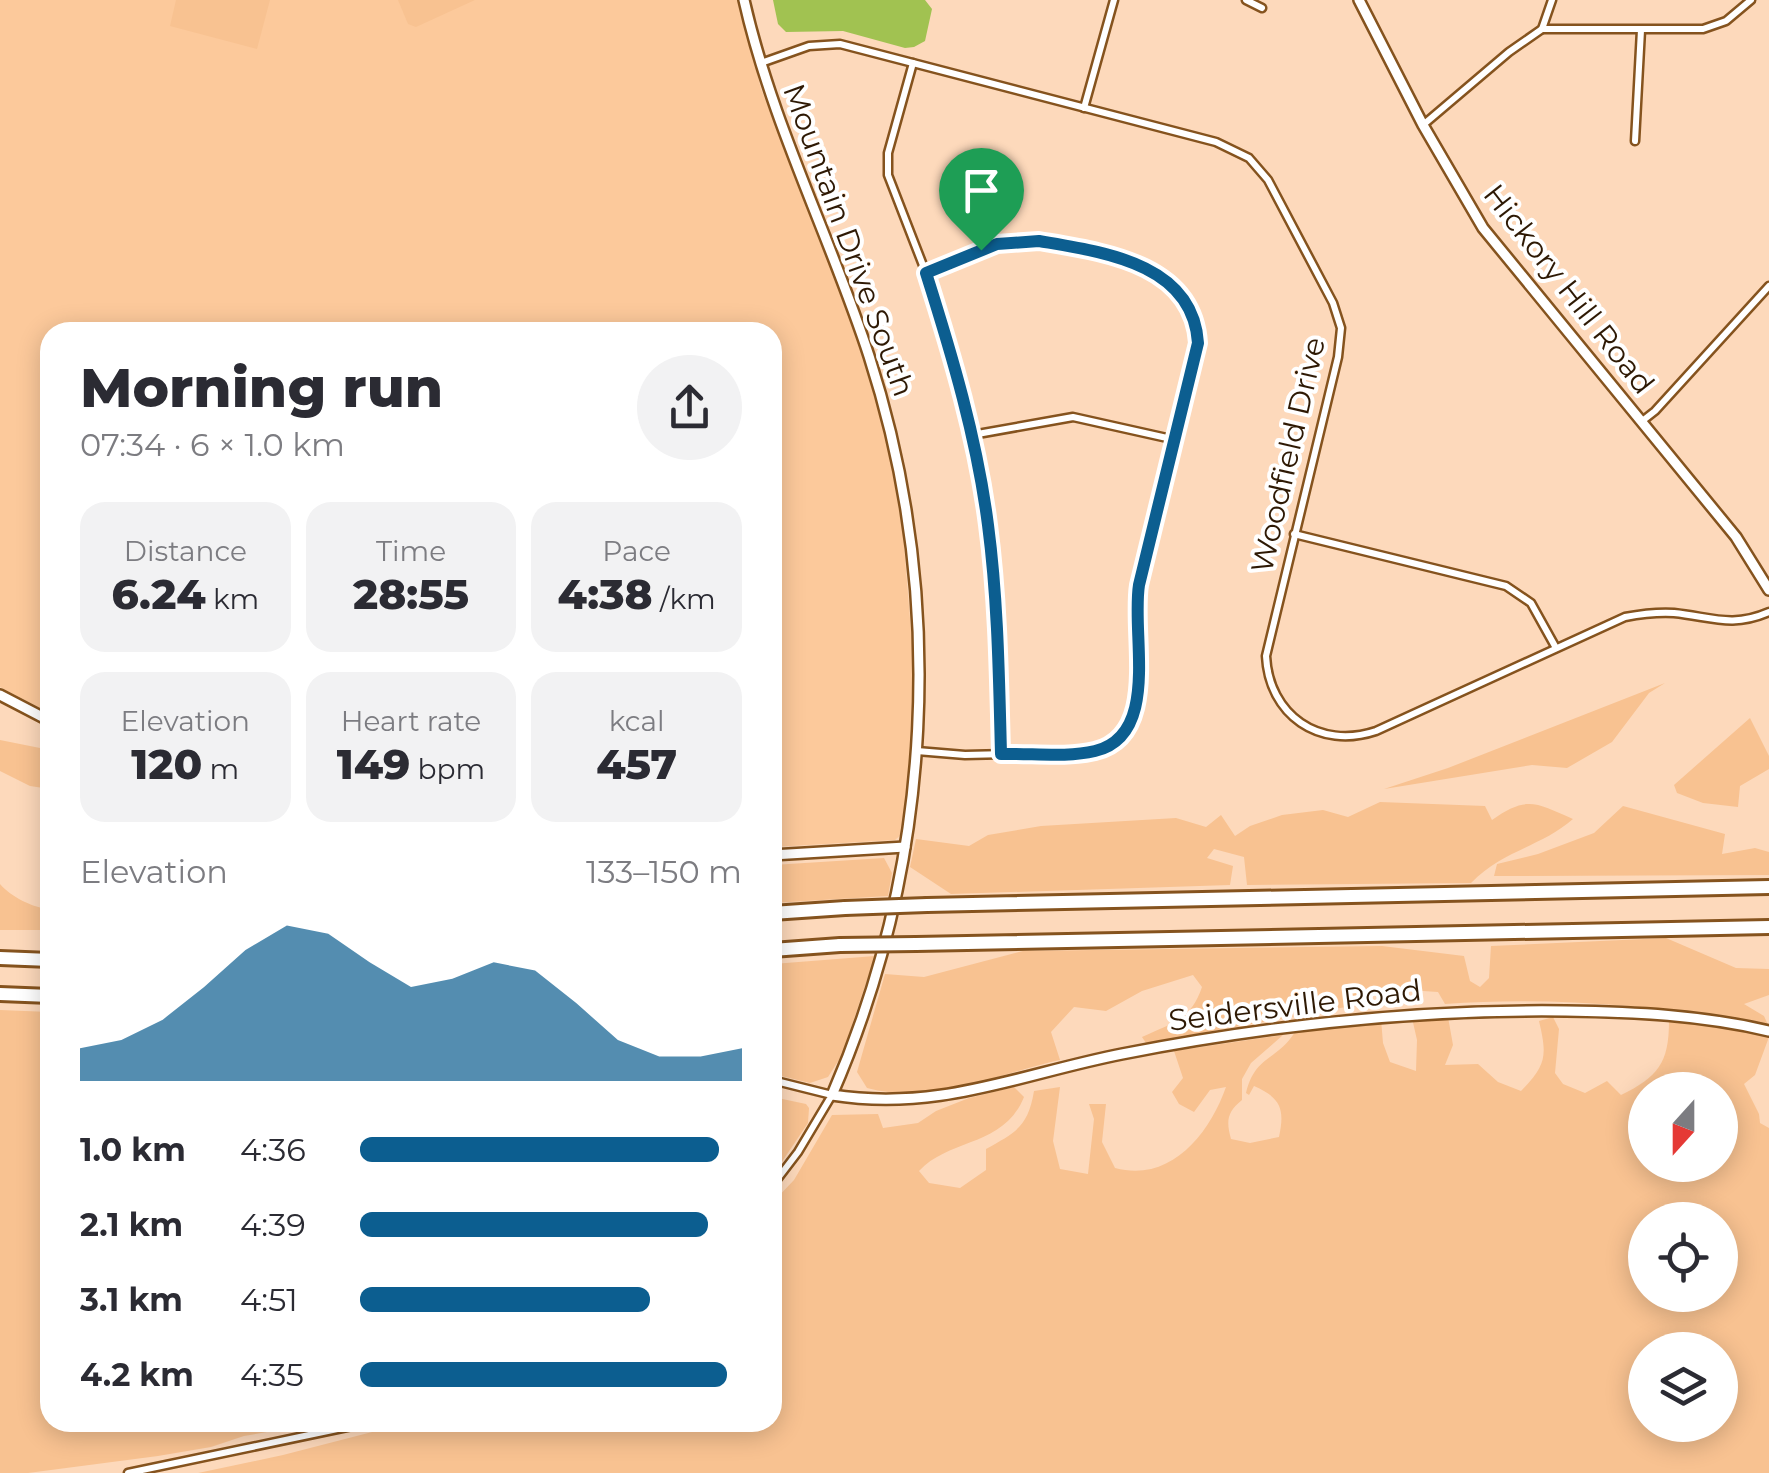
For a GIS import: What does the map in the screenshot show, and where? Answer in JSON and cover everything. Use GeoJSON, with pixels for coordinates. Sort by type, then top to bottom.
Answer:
{"type":"FeatureCollection","features":[{"type":"Feature","properties":{"kind":"highway"},"geometry":{"type":"LineString","coordinates":[[782,912],[926,905],[1769,887]]}},
{"type":"Feature","properties":{"kind":"highway"},"geometry":{"type":"LineString","coordinates":[[782,949],[1769,927]]}},
{"type":"Feature","properties":{"kind":"highway"},"geometry":{"type":"LineString","coordinates":[[0,958],[40,960]]}},
{"type":"Feature","properties":{"kind":"highway"},"geometry":{"type":"LineString","coordinates":[[0,994],[40,996]]}},
{"type":"Feature","properties":{"kind":"street","name":"Mountain Drive South"},"geometry":{"type":"LineString","coordinates":[[744,0],[784,137],[855,317],[890,433],[906,516],[918,622],[918,751],[905,847],[879,968],[832,1095],[782,1173]]}},
{"type":"Feature","properties":{"kind":"street"},"geometry":{"type":"LineString","coordinates":[[1084,108],[1114,0]]}},
{"type":"Feature","properties":{"kind":"street"},"geometry":{"type":"LineString","coordinates":[[1246,0],[1262,8]]}},
{"type":"Feature","properties":{"kind":"street","name":"Hickory Hill Road"},"geometry":{"type":"LineString","coordinates":[[1360,0],[1423,125],[1483,228],[1736,537],[1769,590]]}},
{"type":"Feature","properties":{"kind":"street"},"geometry":{"type":"LineString","coordinates":[[1542,29],[1552,0]]}},
{"type":"Feature","properties":{"kind":"street"},"geometry":{"type":"LineString","coordinates":[[1423,125],[1508,52],[1542,29],[1703,30],[1726,21],[1751,0]]}},
{"type":"Feature","properties":{"kind":"street"},"geometry":{"type":"LineString","coordinates":[[1636,140],[1641,30]]}},
{"type":"Feature","properties":{"kind":"street","name":"Woodfield Drive"},"geometry":{"type":"LineString","coordinates":[[760,63],[825,44],[840,44],[1216,142],[1249,158],[1268,180],[1328,293],[1338,317],[1341,342],[1267,645],[1266,668],[1272,688],[1281,705],[1310,730],[1339,737],[1363,735],[1625,617],[1658,612],[1736,622],[1769,612]]}},
{"type":"Feature","properties":{"kind":"street"},"geometry":{"type":"LineString","coordinates":[[913,62],[887,164],[894,197],[926,273],[972,435],[992,555],[1001,754]]}},
{"type":"Feature","properties":{"kind":"street"},"geometry":{"type":"LineString","coordinates":[[918,751],[1001,754],[1099,750],[1116,740],[1132,723],[1138,697],[1136,602],[1196,355],[1197,330],[1185,299],[1160,275],[1139,265],[1056,244],[997,244],[926,273]]}},
{"type":"Feature","properties":{"kind":"street"},"geometry":{"type":"LineString","coordinates":[[1642,422],[1769,286]]}},
{"type":"Feature","properties":{"kind":"street"},"geometry":{"type":"LineString","coordinates":[[972,435],[1072,418],[1176,440]]}},
{"type":"Feature","properties":{"kind":"street"},"geometry":{"type":"LineString","coordinates":[[1294,534],[1506,586],[1530,602],[1556,648]]}},
{"type":"Feature","properties":{"kind":"street"},"geometry":{"type":"LineString","coordinates":[[0,695],[40,716]]}},
{"type":"Feature","properties":{"kind":"street"},"geometry":{"type":"LineString","coordinates":[[782,854],[905,847]]}},
{"type":"Feature","properties":{"kind":"street","name":"Seidersville Road"},"geometry":{"type":"LineString","coordinates":[[832,1095],[891,1100],[944,1097],[1126,1053],[1360,1016],[1480,1010],[1628,1012],[1697,1016],[1769,1030]]}},
{"type":"Feature","properties":{"kind":"street"},"geometry":{"type":"LineString","coordinates":[[782,1082],[832,1095]]}},
{"type":"Feature","properties":{"kind":"street"},"geometry":{"type":"LineString","coordinates":[[128,1473],[324,1432]]}},
{"type":"Feature","properties":{"kind":"shaded area"},"geometry":{"type":"Polygon","coordinates":[[[0,0],[739,0],[761,89],[851,317],[886,436],[903,533],[912,643],[913,723],[902,834],[895,840],[782,846],[782,322],[40,322],[40,708],[0,687],[0,0]]]}},
{"type":"Feature","properties":{"kind":"shaded area"},"geometry":{"type":"Polygon","coordinates":[[[176,0],[270,0],[257,49],[170,26],[176,0]]]}},
{"type":"Feature","properties":{"kind":"shaded area"},"geometry":{"type":"Polygon","coordinates":[[[398,0],[475,0],[416,27],[408,24],[398,0]]]}},
{"type":"Feature","properties":{"kind":"shaded area"},"geometry":{"type":"Polygon","coordinates":[[[773,0],[925,0],[932,9],[925,41],[905,48],[843,31],[786,32],[778,24],[773,0]]]}},
{"type":"Feature","properties":{"kind":"shaded area"},"geometry":{"type":"Polygon","coordinates":[[[1665,683],[1649,693],[1612,742],[1567,768],[1532,765],[1384,789],[1448,768],[1665,683]]]}},
{"type":"Feature","properties":{"kind":"shaded area"},"geometry":{"type":"Polygon","coordinates":[[[1750,718],[1769,756],[1769,769],[1740,786],[1738,807],[1703,803],[1677,793],[1674,785],[1750,718]]]}},
{"type":"Feature","properties":{"kind":"shaded area"},"geometry":{"type":"Polygon","coordinates":[[[0,740],[40,748],[40,788],[0,771],[0,740]]]}},
{"type":"Feature","properties":{"kind":"shaded area"},"geometry":{"type":"Polygon","coordinates":[[[1380,802],[1485,806],[1492,820],[1514,807],[1532,804],[1573,819],[1496,863],[1471,883],[1247,885],[1244,857],[1214,849],[1207,858],[1233,866],[1230,885],[951,894],[910,867],[916,839],[969,846],[988,835],[1041,826],[1176,818],[1206,827],[1221,815],[1235,836],[1250,826],[1282,815],[1323,810],[1348,817],[1380,802]]]}},
{"type":"Feature","properties":{"kind":"shaded area"},"geometry":{"type":"Polygon","coordinates":[[[1623,806],[1725,834],[1722,854],[1755,848],[1769,852],[1769,875],[1494,876],[1497,864],[1594,833],[1623,806]]]}},
{"type":"Feature","properties":{"kind":"shaded area"},"geometry":{"type":"Polygon","coordinates":[[[884,858],[892,873],[888,896],[782,902],[782,864],[884,858]]]}},
{"type":"Feature","properties":{"kind":"shaded area"},"geometry":{"type":"Polygon","coordinates":[[[0,884],[23,901],[40,907],[40,930],[0,930],[0,884]]]}},
{"type":"Feature","properties":{"kind":"shaded area"},"geometry":{"type":"Polygon","coordinates":[[[1666,938],[1736,968],[1769,969],[1769,995],[1744,1004],[1764,1016],[1768,1025],[1607,1004],[1445,1004],[1438,992],[1378,988],[1368,1003],[1146,1043],[1142,1037],[1179,1019],[1192,1007],[1202,987],[1193,975],[1142,991],[1106,1011],[1074,1007],[1051,1032],[1060,1060],[965,1086],[917,1093],[867,1088],[857,1072],[885,974],[924,977],[1023,951],[1382,946],[1464,956],[1470,981],[1480,987],[1489,978],[1491,946],[1666,938]]]}},
{"type":"Feature","properties":{"kind":"shaded area"},"geometry":{"type":"Polygon","coordinates":[[[875,956],[842,1055],[828,1077],[810,1083],[782,1076],[782,963],[875,956]]]}},
{"type":"Feature","properties":{"kind":"shaded area"},"geometry":{"type":"Polygon","coordinates":[[[0,1010],[40,1012],[40,1432],[267,1432],[158,1456],[0,1473],[0,1010]]]}},
{"type":"Feature","properties":{"kind":"shaded area"},"geometry":{"type":"Polygon","coordinates":[[[1448,1017],[1453,1045],[1445,1065],[1478,1064],[1498,1082],[1521,1091],[1543,1059],[1539,1021],[1553,1017],[1559,1029],[1555,1073],[1563,1084],[1585,1093],[1607,1081],[1621,1095],[1628,1091],[1628,1182],[1738,1182],[1738,1072],[1655,1072],[1667,1048],[1669,1021],[1693,1021],[1769,1037],[1755,1075],[1744,1084],[1760,1123],[1769,1128],[1769,1473],[198,1473],[372,1432],[782,1432],[782,1193],[794,1180],[832,1115],[878,1114],[883,1128],[918,1123],[969,1098],[1014,1087],[1024,1097],[1004,1125],[932,1160],[919,1171],[929,1183],[960,1188],[986,1170],[986,1149],[1013,1133],[1024,1121],[1034,1091],[1060,1087],[1053,1141],[1060,1169],[1088,1174],[1094,1119],[1089,1104],[1106,1104],[1102,1142],[1115,1168],[1135,1171],[1170,1162],[1198,1138],[1226,1087],[1210,1090],[1194,1112],[1179,1104],[1172,1092],[1183,1078],[1174,1051],[1283,1035],[1251,1063],[1242,1079],[1242,1100],[1229,1117],[1231,1139],[1250,1143],[1279,1137],[1281,1112],[1275,1100],[1254,1086],[1249,1095],[1246,1093],[1255,1072],[1295,1032],[1381,1019],[1390,1062],[1416,1071],[1417,1040],[1412,1018],[1448,1017]]]}},
{"type":"Feature","properties":{"kind":"shaded area"},"geometry":{"type":"Polygon","coordinates":[[[782,1099],[806,1104],[808,1123],[782,1162],[782,1099]]]}},
{"type":"Feature","properties":{"kind":"route"},"geometry":{"type":"LineString","coordinates":[[1039,241],[1139,265],[1175,286],[1190,307],[1197,330],[1196,355],[1136,602],[1137,706],[1126,731],[1110,746],[1099,750],[1001,754],[995,590],[988,521],[959,381],[926,273],[981,250],[997,244],[1039,241]]}}]}
